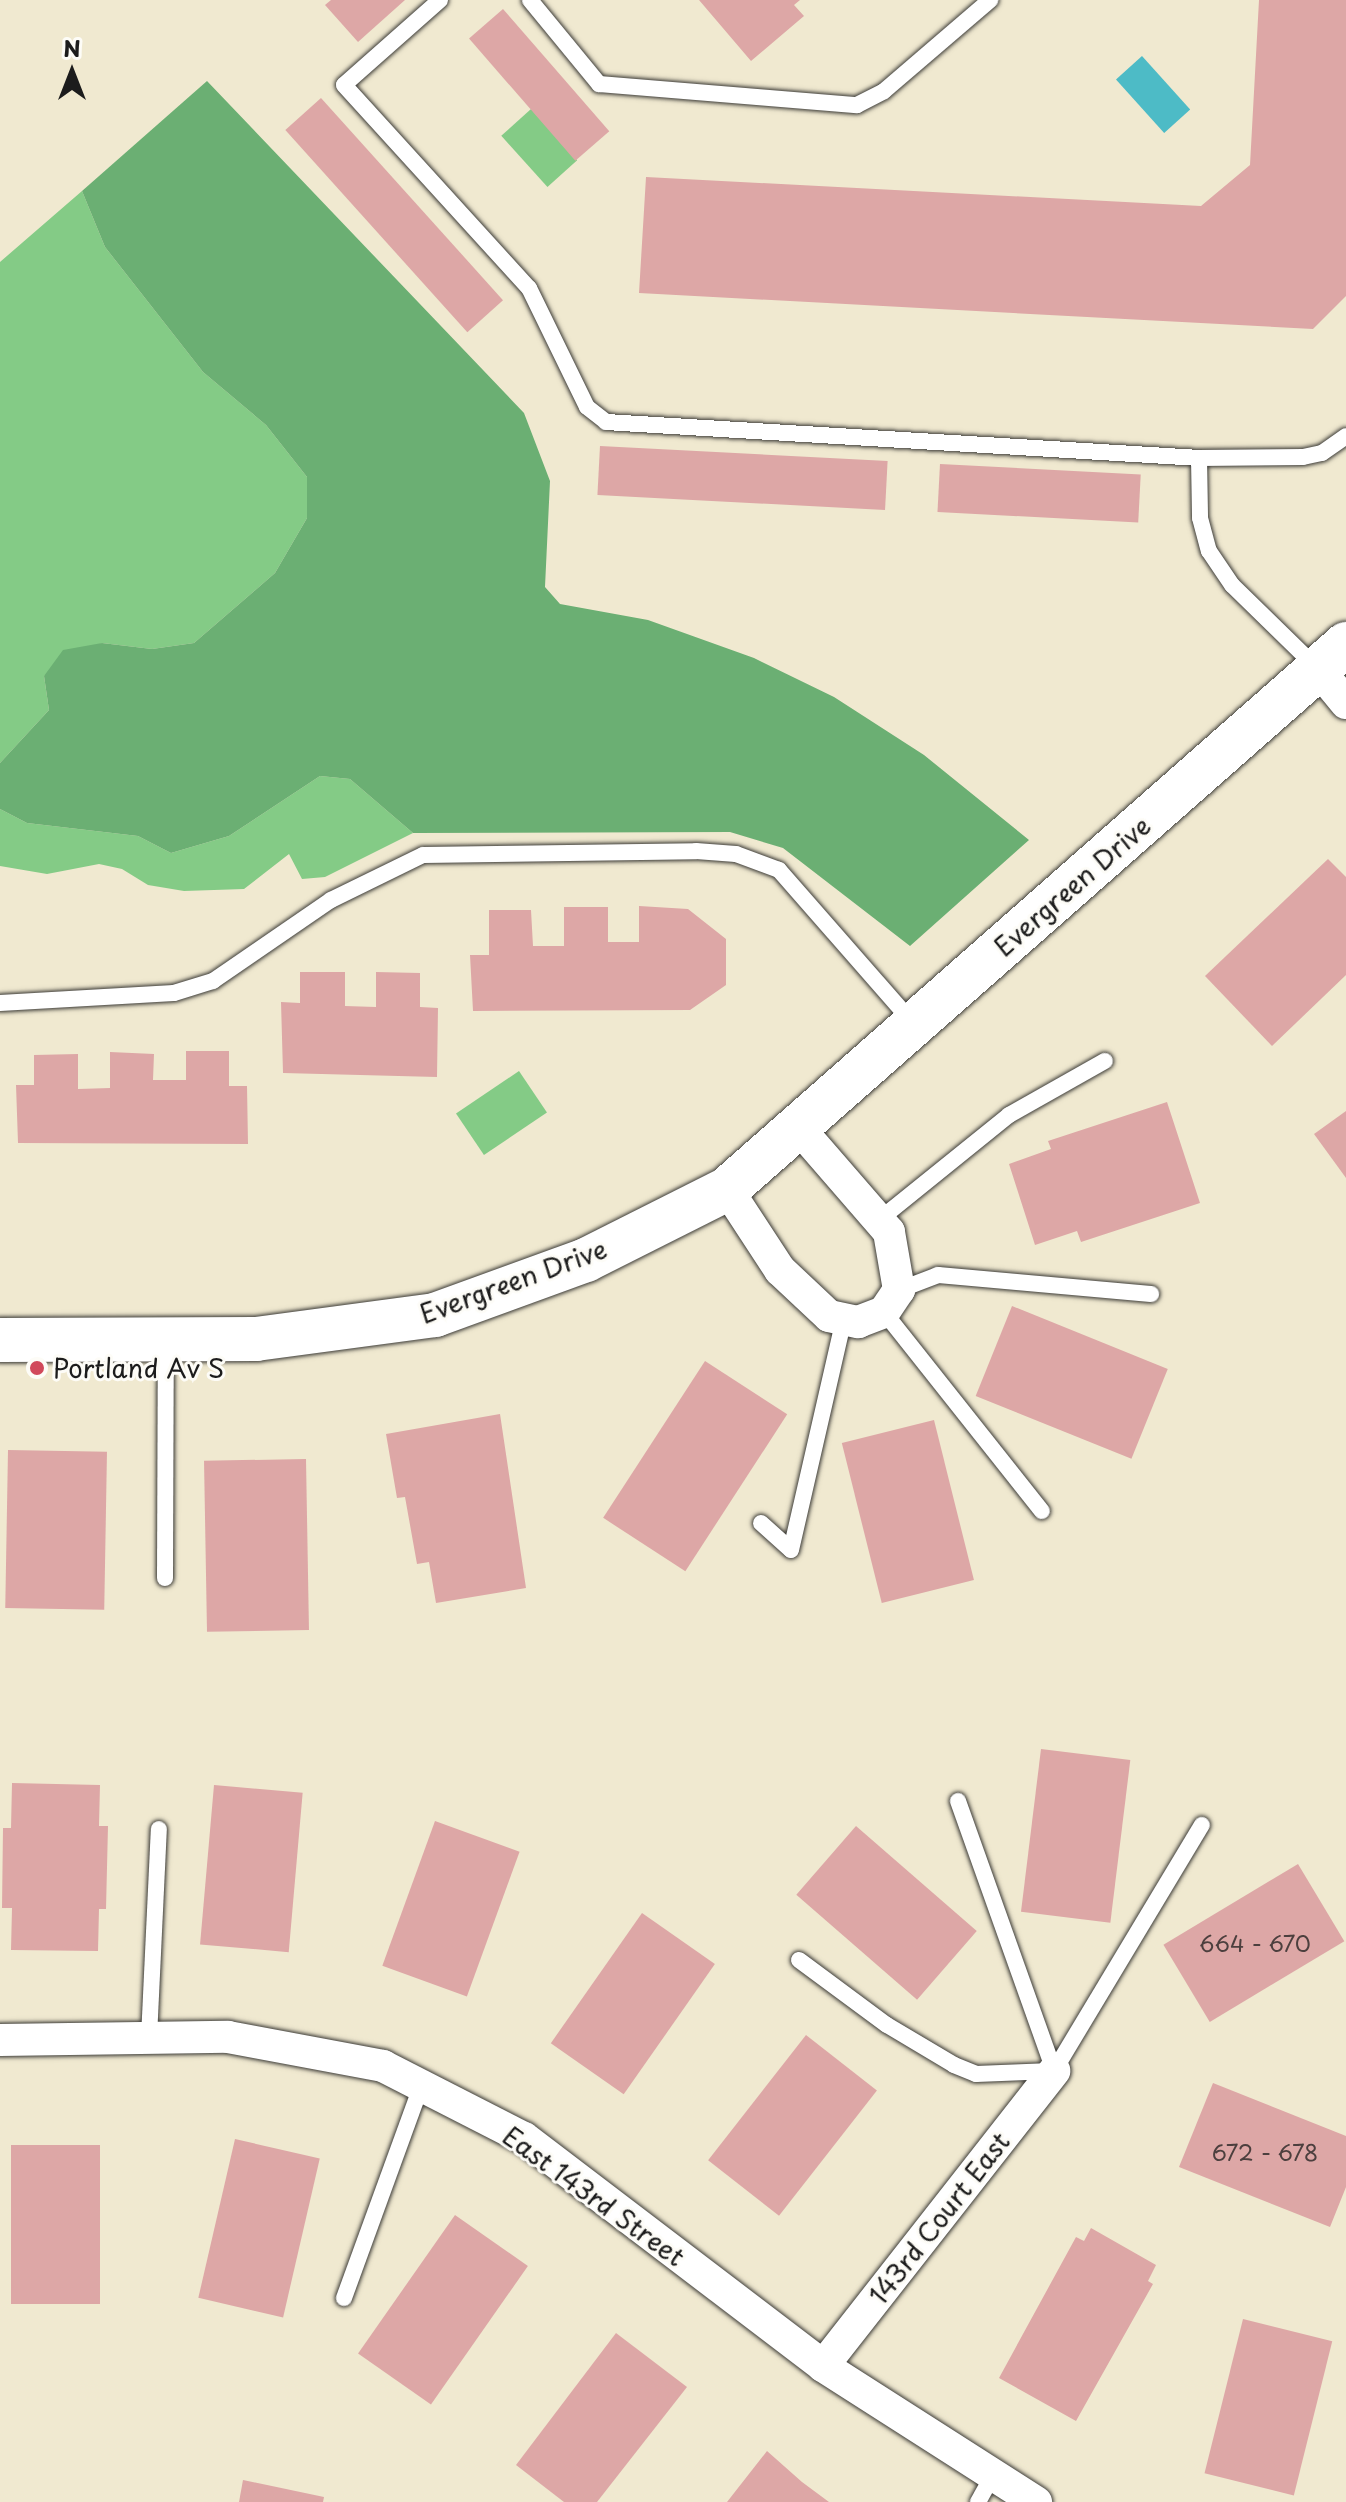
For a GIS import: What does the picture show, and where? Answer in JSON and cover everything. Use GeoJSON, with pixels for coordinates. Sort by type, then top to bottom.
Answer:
{"type":"FeatureCollection","features":[{"type":"Feature","properties":{"kind":"street"},"geometry":{"type":"LineString","coordinates":[[1332,657],[1346,703]]}},
{"type":"Feature","properties":{"kind":"street","name":"Evergreen Drive"},"geometry":{"type":"LineString","coordinates":[[0,1340],[256,1339],[435,1315],[586,1260],[727,1189],[1332,657]]}},
{"type":"Feature","properties":{"kind":"street"},"geometry":{"type":"LineString","coordinates":[[727,1189],[780,1270],[829,1316],[858,1322],[892,1301],[889,1232],[798,1127]]}},
{"type":"Feature","properties":{"kind":"street","name":"East 143rd Street"},"geometry":{"type":"LineString","coordinates":[[0,2040],[228,2037],[383,2066],[524,2138],[985,2488],[1036,2502]]}},
{"type":"Feature","properties":{"kind":"street","name":"143rd Court East"},"geometry":{"type":"LineString","coordinates":[[823,2366],[1054,2071]]}},
{"type":"Feature","properties":{"kind":"lane"},"geometry":{"type":"LineString","coordinates":[[440,0],[344,85],[529,288],[587,407],[606,422],[1199,458],[1303,457],[1322,453],[1346,436]]}},
{"type":"Feature","properties":{"kind":"lane"},"geometry":{"type":"LineString","coordinates":[[530,0],[599,84],[857,105],[884,91],[990,0]]}},
{"type":"Feature","properties":{"kind":"lane"},"geometry":{"type":"LineString","coordinates":[[1199,458],[1200,518],[1209,551],[1232,585],[1332,657]]}},
{"type":"Feature","properties":{"kind":"lane"},"geometry":{"type":"LineString","coordinates":[[0,1003],[174,993],[213,981],[331,900],[423,855],[696,851],[736,854],[779,870],[914,1024]]}},
{"type":"Feature","properties":{"kind":"lane"},"geometry":{"type":"LineString","coordinates":[[879,1220],[1009,1115],[1105,1061]]}},
{"type":"Feature","properties":{"kind":"lane"},"geometry":{"type":"LineString","coordinates":[[1042,1511],[892,1301],[938,1275],[1151,1294]]}},
{"type":"Feature","properties":{"kind":"lane"},"geometry":{"type":"LineString","coordinates":[[761,1523],[791,1550],[844,1319]]}},
{"type":"Feature","properties":{"kind":"lane"},"geometry":{"type":"LineString","coordinates":[[165,1578],[166,1340]]}},
{"type":"Feature","properties":{"kind":"lane"},"geometry":{"type":"LineString","coordinates":[[958,1801],[1054,2071]]}},
{"type":"Feature","properties":{"kind":"lane"},"geometry":{"type":"LineString","coordinates":[[1054,2071],[1202,1825]]}},
{"type":"Feature","properties":{"kind":"lane"},"geometry":{"type":"LineString","coordinates":[[149,2038],[159,1829]]}},
{"type":"Feature","properties":{"kind":"lane"},"geometry":{"type":"LineString","coordinates":[[799,1960],[887,2025],[954,2065],[976,2074],[1054,2071]]}},
{"type":"Feature","properties":{"kind":"lane"},"geometry":{"type":"LineString","coordinates":[[344,2298],[421,2086]]}},
{"type":"Feature","properties":{"kind":"green space"},"geometry":{"type":"Polygon","coordinates":[[[207,81],[524,413],[550,481],[545,587],[560,604],[648,620],[754,658],[834,697],[924,755],[1029,840],[910,946],[783,848],[730,832],[413,833],[350,779],[320,776],[229,836],[171,853],[138,836],[27,823],[0,809],[0,763],[49,710],[44,676],[63,650],[102,643],[152,649],[194,643],[275,573],[307,518],[307,477],[266,425],[203,372],[105,247],[82,191],[207,81]]]}},
{"type":"Feature","properties":{"kind":"green space"},"geometry":{"type":"Polygon","coordinates":[[[531,109],[577,160],[547,187],[501,136],[531,109]]]}},
{"type":"Feature","properties":{"kind":"green space"},"geometry":{"type":"Polygon","coordinates":[[[82,191],[105,247],[203,372],[266,425],[307,477],[307,518],[275,573],[194,643],[152,649],[102,643],[44,676],[49,710],[0,763],[0,262],[82,191]]]}},
{"type":"Feature","properties":{"kind":"green space"},"geometry":{"type":"Polygon","coordinates":[[[320,776],[350,779],[413,833],[325,877],[302,879],[289,854],[244,889],[184,891],[148,885],[122,869],[99,864],[47,874],[0,866],[0,809],[27,823],[138,836],[171,853],[229,836],[320,776]]]}},
{"type":"Feature","properties":{"kind":"green space"},"geometry":{"type":"Polygon","coordinates":[[[519,1071],[547,1112],[484,1155],[456,1113],[519,1071]]]}},
{"type":"Feature","properties":{"kind":"water"},"geometry":{"type":"Polygon","coordinates":[[[1142,56],[1190,110],[1164,133],[1116,79],[1142,56]]]}},
{"type":"Feature","properties":{"kind":"building"},"geometry":{"type":"Polygon","coordinates":[[[331,0],[405,0],[358,42],[325,5],[331,0]]]}},
{"type":"Feature","properties":{"kind":"building"},"geometry":{"type":"Polygon","coordinates":[[[699,0],[800,0],[794,5],[804,16],[751,61],[699,0]]]}},
{"type":"Feature","properties":{"kind":"building"},"geometry":{"type":"Polygon","coordinates":[[[1259,0],[1346,0],[1346,296],[1313,329],[639,293],[646,177],[1201,206],[1250,165],[1259,0]]]}},
{"type":"Feature","properties":{"kind":"building"},"geometry":{"type":"Polygon","coordinates":[[[503,9],[609,131],[575,161],[469,39],[503,9]]]}},
{"type":"Feature","properties":{"kind":"building"},"geometry":{"type":"Polygon","coordinates":[[[321,98],[503,300],[467,332],[285,130],[321,98]]]}},
{"type":"Feature","properties":{"kind":"building"},"geometry":{"type":"Polygon","coordinates":[[[600,446],[888,461],[885,510],[597,495],[600,446]]]}},
{"type":"Feature","properties":{"kind":"building"},"geometry":{"type":"Polygon","coordinates":[[[940,464],[1141,475],[1138,522],[937,512],[940,464]]]}},
{"type":"Feature","properties":{"kind":"building"},"geometry":{"type":"Polygon","coordinates":[[[1328,859],[1346,877],[1346,975],[1272,1046],[1205,976],[1328,859]]]}},
{"type":"Feature","properties":{"kind":"building"},"geometry":{"type":"Polygon","coordinates":[[[639,906],[688,909],[726,939],[726,985],[690,1010],[473,1011],[470,955],[489,955],[489,910],[531,910],[533,946],[564,946],[564,907],[608,907],[608,942],[639,942],[639,906]]]}},
{"type":"Feature","properties":{"kind":"building"},"geometry":{"type":"Polygon","coordinates":[[[300,972],[345,972],[345,1006],[376,1007],[376,972],[420,973],[420,1007],[438,1008],[437,1077],[283,1073],[281,1002],[300,1003],[300,972]]]}},
{"type":"Feature","properties":{"kind":"building"},"geometry":{"type":"Polygon","coordinates":[[[186,1051],[229,1051],[229,1086],[247,1086],[248,1144],[18,1143],[16,1085],[34,1085],[34,1055],[78,1054],[78,1089],[110,1088],[110,1052],[154,1054],[153,1080],[186,1080],[186,1051]]]}},
{"type":"Feature","properties":{"kind":"building"},"geometry":{"type":"Polygon","coordinates":[[[1167,1102],[1200,1203],[1081,1242],[1077,1231],[1035,1245],[1009,1164],[1051,1149],[1048,1141],[1167,1102]]]}},
{"type":"Feature","properties":{"kind":"building"},"geometry":{"type":"Polygon","coordinates":[[[1346,1111],[1346,1178],[1314,1134],[1346,1111]]]}},
{"type":"Feature","properties":{"kind":"building"},"geometry":{"type":"Polygon","coordinates":[[[1012,1306],[1168,1369],[1131,1459],[976,1396],[1012,1306]]]}},
{"type":"Feature","properties":{"kind":"building"},"geometry":{"type":"Polygon","coordinates":[[[705,1361],[787,1414],[685,1571],[603,1518],[705,1361]]]}},
{"type":"Feature","properties":{"kind":"building"},"geometry":{"type":"Polygon","coordinates":[[[500,1414],[526,1588],[436,1603],[429,1562],[417,1564],[405,1497],[397,1498],[386,1434],[500,1414]]]}},
{"type":"Feature","properties":{"kind":"building"},"geometry":{"type":"Polygon","coordinates":[[[934,1420],[974,1580],[882,1603],[842,1443],[934,1420]]]}},
{"type":"Feature","properties":{"kind":"building"},"geometry":{"type":"Polygon","coordinates":[[[8,1450],[107,1452],[104,1610],[5,1608],[8,1450]]]}},
{"type":"Feature","properties":{"kind":"building"},"geometry":{"type":"Polygon","coordinates":[[[306,1459],[309,1630],[207,1632],[204,1461],[306,1459]]]}},
{"type":"Feature","properties":{"kind":"building"},"geometry":{"type":"Polygon","coordinates":[[[1041,1749],[1130,1760],[1110,1923],[1021,1912],[1041,1749]]]}},
{"type":"Feature","properties":{"kind":"building"},"geometry":{"type":"Polygon","coordinates":[[[12,1783],[100,1785],[99,1826],[108,1826],[106,1909],[99,1909],[98,1951],[11,1950],[12,1908],[2,1908],[3,1828],[11,1828],[12,1783]]]}},
{"type":"Feature","properties":{"kind":"building"},"geometry":{"type":"Polygon","coordinates":[[[214,1785],[303,1793],[289,1952],[200,1944],[214,1785]]]}},
{"type":"Feature","properties":{"kind":"building"},"geometry":{"type":"Polygon","coordinates":[[[435,1821],[520,1852],[467,1996],[382,1966],[435,1821]]]}},
{"type":"Feature","properties":{"kind":"building"},"geometry":{"type":"Polygon","coordinates":[[[856,1826],[977,1931],[917,2000],[796,1895],[856,1826]]]}},
{"type":"Feature","properties":{"kind":"building"},"geometry":{"type":"Polygon","coordinates":[[[1298,1864],[1344,1941],[1210,2022],[1163,1945],[1298,1864]]]}},
{"type":"Feature","properties":{"kind":"building"},"geometry":{"type":"Polygon","coordinates":[[[642,1913],[715,1964],[624,2094],[551,2043],[642,1913]]]}},
{"type":"Feature","properties":{"kind":"building"},"geometry":{"type":"Polygon","coordinates":[[[806,2035],[877,2090],[779,2216],[708,2160],[806,2035]]]}},
{"type":"Feature","properties":{"kind":"building"},"geometry":{"type":"Polygon","coordinates":[[[1213,2083],[1346,2136],[1346,2187],[1330,2227],[1179,2167],[1213,2083]]]}},
{"type":"Feature","properties":{"kind":"building"},"geometry":{"type":"Polygon","coordinates":[[[235,2139],[320,2159],[283,2317],[198,2298],[235,2139]]]}},
{"type":"Feature","properties":{"kind":"building"},"geometry":{"type":"Polygon","coordinates":[[[11,2145],[100,2145],[100,2304],[11,2304],[11,2145]]]}},
{"type":"Feature","properties":{"kind":"building"},"geometry":{"type":"Polygon","coordinates":[[[455,2215],[528,2266],[431,2404],[358,2353],[455,2215]]]}},
{"type":"Feature","properties":{"kind":"building"},"geometry":{"type":"Polygon","coordinates":[[[1091,2228],[1156,2265],[1148,2281],[1153,2284],[1076,2421],[999,2378],[1076,2237],[1084,2241],[1091,2228]]]}},
{"type":"Feature","properties":{"kind":"building"},"geometry":{"type":"Polygon","coordinates":[[[1243,2319],[1332,2341],[1294,2496],[1205,2473],[1243,2319]]]}},
{"type":"Feature","properties":{"kind":"building"},"geometry":{"type":"Polygon","coordinates":[[[616,2333],[687,2387],[597,2502],[564,2502],[516,2465],[616,2333]]]}},
{"type":"Feature","properties":{"kind":"building"},"geometry":{"type":"Polygon","coordinates":[[[767,2451],[802,2482],[829,2502],[727,2502],[767,2451]]]}},
{"type":"Feature","properties":{"kind":"building"},"geometry":{"type":"Polygon","coordinates":[[[243,2480],[324,2497],[323,2502],[239,2502],[243,2480]]]}},
{"type":"Feature","properties":{"kind":"place","name":"Portland Av S"},"geometry":{"type":"Point","coordinates":[37,1368]}}]}
